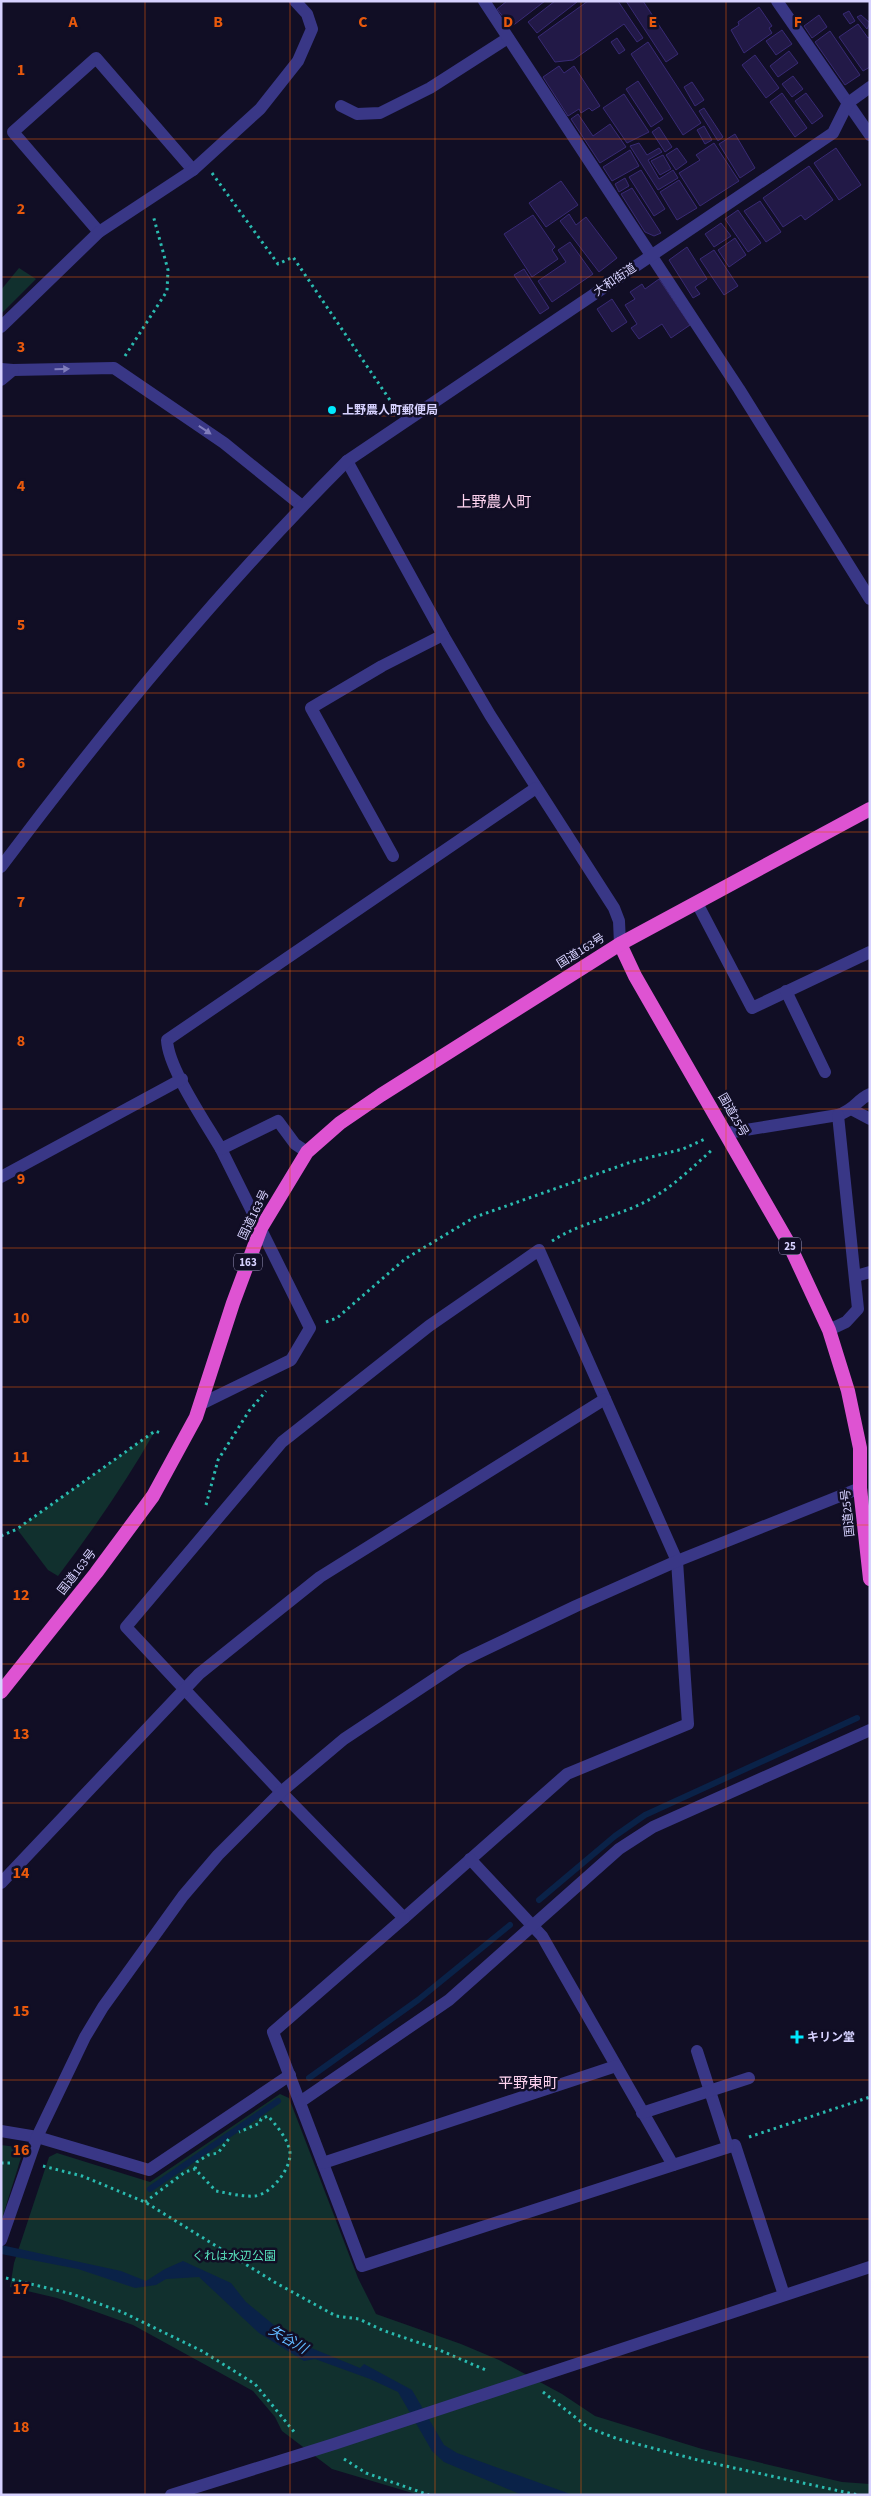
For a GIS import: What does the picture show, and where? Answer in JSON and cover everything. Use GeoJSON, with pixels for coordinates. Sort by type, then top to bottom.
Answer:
{"type":"FeatureCollection","features":[{"type":"Feature","properties":{"kind":"highway"},"geometry":{"type":"LineString","coordinates":[[620,944],[870,809]]}},
{"type":"Feature","properties":{"kind":"highway","name":"国道25号"},"geometry":{"type":"LineString","coordinates":[[620,944],[634,976],[789,1244],[829,1330],[848,1391],[860,1448],[860,1488],[870,1579]]}},
{"type":"Feature","properties":{"kind":"highway","name":"国道163号"},"geometry":{"type":"LineString","coordinates":[[1,1692],[96,1573],[153,1496],[196,1417],[233,1303],[261,1228],[307,1152],[340,1123],[381,1095],[620,944]]}},
{"type":"Feature","properties":{"kind":"street"},"geometry":{"type":"LineString","coordinates":[[1,327],[99,232],[194,170],[260,109],[298,61],[312,29],[307,14],[295,1]]}},
{"type":"Feature","properties":{"kind":"street"},"geometry":{"type":"LineString","coordinates":[[484,1],[739,389],[870,599]]}},
{"type":"Feature","properties":{"kind":"street"},"geometry":{"type":"LineString","coordinates":[[777,1],[870,135]]}},
{"type":"Feature","properties":{"kind":"street"},"geometry":{"type":"LineString","coordinates":[[341,106],[357,114],[380,113],[430,88],[508,38]]}},
{"type":"Feature","properties":{"kind":"street"},"geometry":{"type":"LineString","coordinates":[[99,232],[14,132],[96,58],[194,170]]}},
{"type":"Feature","properties":{"kind":"street","name":"大和街道"},"geometry":{"type":"LineString","coordinates":[[1,867],[63,784],[174,648],[302,506],[347,461],[833,133],[848,103],[870,87]]}},
{"type":"Feature","properties":{"kind":"street"},"geometry":{"type":"LineString","coordinates":[[1,380],[7,369],[114,368],[224,443],[302,506]]}},
{"type":"Feature","properties":{"kind":"street"},"geometry":{"type":"LineString","coordinates":[[347,461],[443,635],[536,788],[614,908],[619,921],[620,944]]}},
{"type":"Feature","properties":{"kind":"street"},"geometry":{"type":"LineString","coordinates":[[393,856],[311,708],[382,666],[443,635]]}},
{"type":"Feature","properties":{"kind":"street"},"geometry":{"type":"LineString","coordinates":[[201,1404],[291,1360],[310,1328],[221,1149],[182,1079],[168,1050],[167,1040],[536,788]]}},
{"type":"Feature","properties":{"kind":"street"},"geometry":{"type":"LineString","coordinates":[[697,903],[752,1008],[786,991],[868,957]]}},
{"type":"Feature","properties":{"kind":"street"},"geometry":{"type":"LineString","coordinates":[[786,991],[825,1072]]}},
{"type":"Feature","properties":{"kind":"street"},"geometry":{"type":"LineString","coordinates":[[1,1176],[182,1079]]}},
{"type":"Feature","properties":{"kind":"street"},"geometry":{"type":"LineString","coordinates":[[727,1134],[838,1115],[852,1110],[864,1096],[870,1094]]}},
{"type":"Feature","properties":{"kind":"street"},"geometry":{"type":"LineString","coordinates":[[852,1110],[870,1119]]}},
{"type":"Feature","properties":{"kind":"street"},"geometry":{"type":"LineString","coordinates":[[829,1330],[846,1322],[858,1308],[838,1115]]}},
{"type":"Feature","properties":{"kind":"street"},"geometry":{"type":"LineString","coordinates":[[221,1149],[278,1121],[295,1144],[307,1152]]}},
{"type":"Feature","properties":{"kind":"street"},"geometry":{"type":"LineString","coordinates":[[404,1918],[281,1792],[126,1627],[282,1442],[429,1326],[539,1250],[677,1561],[688,1724],[567,1774],[404,1918],[273,2032],[362,2266],[731,2146]]}},
{"type":"Feature","properties":{"kind":"street"},"geometry":{"type":"LineString","coordinates":[[856,1276],[870,1272]]}},
{"type":"Feature","properties":{"kind":"street"},"geometry":{"type":"LineString","coordinates":[[1,1883],[199,1674],[320,1577],[606,1399]]}},
{"type":"Feature","properties":{"kind":"street"},"geometry":{"type":"LineString","coordinates":[[1,2240],[37,2137],[85,2037],[103,2007],[183,1896],[218,1855],[281,1792],[344,1740],[463,1660],[550,1617],[677,1561],[860,1488]]}},
{"type":"Feature","properties":{"kind":"street"},"geometry":{"type":"LineString","coordinates":[[300,2102],[449,2000],[532,1924],[619,1849],[653,1827],[870,1730]]}},
{"type":"Feature","properties":{"kind":"street"},"geometry":{"type":"LineString","coordinates":[[470,1859],[542,1936],[672,2165]]}},
{"type":"Feature","properties":{"kind":"street"},"geometry":{"type":"LineString","coordinates":[[697,2051],[784,2295]]}},
{"type":"Feature","properties":{"kind":"street"},"geometry":{"type":"LineString","coordinates":[[323,2163],[616,2066]]}},
{"type":"Feature","properties":{"kind":"street"},"geometry":{"type":"LineString","coordinates":[[1,2131],[37,2137],[149,2170],[290,2075]]}},
{"type":"Feature","properties":{"kind":"street"},"geometry":{"type":"LineString","coordinates":[[642,2113],[749,2078]]}},
{"type":"Feature","properties":{"kind":"street"},"geometry":{"type":"LineString","coordinates":[[171,2495],[334,2444],[504,2386],[870,2267]]}},
{"type":"Feature","properties":{"kind":"path"},"geometry":{"type":"LineString","coordinates":[[203,161],[278,264],[293,257],[405,422]]}},
{"type":"Feature","properties":{"kind":"path"},"geometry":{"type":"LineString","coordinates":[[114,368],[131,350],[167,291],[168,270],[154,216],[146,201]]}},
{"type":"Feature","properties":{"kind":"path"},"geometry":{"type":"LineString","coordinates":[[310,1328],[337,1318],[405,1259],[475,1217],[631,1162],[682,1149],[707,1138]]}},
{"type":"Feature","properties":{"kind":"path"},"geometry":{"type":"LineString","coordinates":[[539,1250],[569,1230],[616,1215],[657,1196],[713,1149]]}},
{"type":"Feature","properties":{"kind":"path"},"geometry":{"type":"LineString","coordinates":[[212,1525],[203,1515],[218,1460],[249,1411],[267,1390]]}},
{"type":"Feature","properties":{"kind":"path"},"geometry":{"type":"LineString","coordinates":[[1,1536],[17,1530],[155,1431],[161,1433]]}},
{"type":"Feature","properties":{"kind":"path"},"geometry":{"type":"LineString","coordinates":[[731,2146],[744,2139],[870,2097]]}},
{"type":"Feature","properties":{"kind":"path"},"geometry":{"type":"LineString","coordinates":[[268,2116],[286,2141],[290,2154],[282,2176],[270,2189],[256,2196],[216,2191],[195,2169],[197,2162],[208,2155],[218,2153],[230,2137],[246,2127],[260,2123],[261,2119],[268,2116]]}},
{"type":"Feature","properties":{"kind":"path"},"geometry":{"type":"LineString","coordinates":[[43,2166],[82,2176],[145,2202],[276,2283],[336,2316],[359,2319],[382,2330],[437,2349],[488,2371]]}},
{"type":"Feature","properties":{"kind":"path"},"geometry":{"type":"LineString","coordinates":[[145,2202],[184,2172],[195,2169]]}},
{"type":"Feature","properties":{"kind":"path"},"geometry":{"type":"LineString","coordinates":[[6,2278],[72,2294],[122,2312],[202,2351],[255,2384],[295,2433]]}},
{"type":"Feature","properties":{"kind":"path"},"geometry":{"type":"LineString","coordinates":[[543,2392],[589,2428],[618,2438],[698,2460],[858,2495]]}},
{"type":"Feature","properties":{"kind":"path"},"geometry":{"type":"LineString","coordinates":[[344,2459],[366,2473],[429,2495]]}},
{"type":"Feature","properties":{"kind":"green space"},"geometry":{"type":"Polygon","coordinates":[[[19,268],[36,279],[1,314],[1,290],[19,268]]]}},
{"type":"Feature","properties":{"kind":"green space"},"geometry":{"type":"Polygon","coordinates":[[[155,1431],[109,1505],[58,1576],[48,1570],[17,1529],[155,1431]]]}},
{"type":"Feature","properties":{"kind":"green space","name":"くれは水辺公園"},"geometry":{"type":"Polygon","coordinates":[[[280,2094],[289,2098],[358,2278],[376,2314],[461,2344],[499,2360],[562,2394],[595,2416],[702,2449],[842,2482],[870,2484],[870,2495],[419,2495],[332,2469],[282,2431],[275,2417],[253,2391],[133,2325],[57,2298],[10,2287],[14,2263],[49,2157],[57,2153],[150,2182],[280,2094]]]}},
{"type":"Feature","properties":{"kind":"green space"},"geometry":{"type":"Polygon","coordinates":[[[1,2145],[24,2148],[1,2222],[1,2145]]]}},
{"type":"Feature","properties":{"kind":"water","name":"矢谷川"},"geometry":{"type":"Polygon","coordinates":[[[1,2245],[121,2271],[146,2281],[165,2269],[183,2261],[231,2283],[246,2302],[275,2326],[304,2345],[360,2368],[364,2364],[412,2390],[444,2445],[457,2453],[573,2495],[522,2495],[444,2462],[432,2451],[398,2392],[370,2379],[315,2359],[304,2361],[259,2333],[199,2277],[166,2279],[156,2285],[135,2288],[78,2269],[1,2254],[1,2245]]]}},
{"type":"Feature","properties":{"kind":"building"},"geometry":{"type":"Polygon","coordinates":[[[507,1],[545,1],[511,27],[497,9],[507,1]]]}},
{"type":"Feature","properties":{"kind":"building"},"geometry":{"type":"Polygon","coordinates":[[[555,1],[577,2],[537,33],[528,22],[555,1]]]}},
{"type":"Feature","properties":{"kind":"building"},"geometry":{"type":"Polygon","coordinates":[[[588,1],[618,1],[643,38],[637,42],[624,24],[573,60],[555,62],[538,37],[588,1]]]}},
{"type":"Feature","properties":{"kind":"building"},"geometry":{"type":"Polygon","coordinates":[[[626,1],[643,1],[678,54],[666,62],[626,1]]]}},
{"type":"Feature","properties":{"kind":"building"},"geometry":{"type":"Polygon","coordinates":[[[759,7],[772,26],[769,28],[772,33],[744,53],[731,30],[739,25],[738,22],[759,7]]]}},
{"type":"Feature","properties":{"kind":"building"},"geometry":{"type":"Polygon","coordinates":[[[849,11],[855,21],[850,24],[843,14],[849,11]]]}},
{"type":"Feature","properties":{"kind":"building"},"geometry":{"type":"Polygon","coordinates":[[[819,15],[827,27],[812,38],[804,26],[819,15]]]}},
{"type":"Feature","properties":{"kind":"building"},"geometry":{"type":"Polygon","coordinates":[[[861,15],[870,23],[867,29],[857,17],[861,15]]]}},
{"type":"Feature","properties":{"kind":"building"},"geometry":{"type":"Polygon","coordinates":[[[858,24],[868,38],[870,37],[870,67],[863,71],[839,37],[858,24]]]}},
{"type":"Feature","properties":{"kind":"building"},"geometry":{"type":"Polygon","coordinates":[[[782,30],[792,44],[776,55],[766,41],[782,30]]]}},
{"type":"Feature","properties":{"kind":"building"},"geometry":{"type":"Polygon","coordinates":[[[830,31],[860,75],[845,85],[815,42],[830,31]]]}},
{"type":"Feature","properties":{"kind":"building"},"geometry":{"type":"Polygon","coordinates":[[[617,38],[625,50],[619,54],[611,42],[617,38]]]}},
{"type":"Feature","properties":{"kind":"building"},"geometry":{"type":"Polygon","coordinates":[[[648,42],[701,123],[683,135],[631,54],[648,42]]]}},
{"type":"Feature","properties":{"kind":"building"},"geometry":{"type":"Polygon","coordinates":[[[789,51],[798,63],[778,77],[770,66],[789,51]]]}},
{"type":"Feature","properties":{"kind":"building"},"geometry":{"type":"Polygon","coordinates":[[[755,55],[779,88],[766,98],[742,65],[755,55]]]}},
{"type":"Feature","properties":{"kind":"building"},"geometry":{"type":"Polygon","coordinates":[[[559,66],[564,73],[574,66],[600,106],[592,111],[589,108],[581,113],[579,109],[568,116],[543,77],[559,66]]]}},
{"type":"Feature","properties":{"kind":"building"},"geometry":{"type":"Polygon","coordinates":[[[793,76],[803,89],[792,97],[782,84],[793,76]]]}},
{"type":"Feature","properties":{"kind":"building"},"geometry":{"type":"Polygon","coordinates":[[[638,81],[663,119],[651,127],[626,89],[638,81]]]}},
{"type":"Feature","properties":{"kind":"building"},"geometry":{"type":"Polygon","coordinates":[[[692,82],[704,100],[695,106],[684,87],[692,82]]]}},
{"type":"Feature","properties":{"kind":"building"},"geometry":{"type":"Polygon","coordinates":[[[782,93],[807,128],[795,137],[770,102],[782,93]]]}},
{"type":"Feature","properties":{"kind":"building"},"geometry":{"type":"Polygon","coordinates":[[[806,93],[823,116],[812,124],[795,101],[806,93]]]}},
{"type":"Feature","properties":{"kind":"building"},"geometry":{"type":"Polygon","coordinates":[[[624,94],[649,132],[627,143],[603,108],[624,94]]]}},
{"type":"Feature","properties":{"kind":"building"},"geometry":{"type":"Polygon","coordinates":[[[704,108],[723,137],[718,141],[699,111],[704,108]]]}},
{"type":"Feature","properties":{"kind":"building"},"geometry":{"type":"Polygon","coordinates":[[[578,114],[593,136],[610,124],[626,147],[600,163],[571,119],[578,114]]]}},
{"type":"Feature","properties":{"kind":"building"},"geometry":{"type":"Polygon","coordinates":[[[704,126],[712,140],[705,144],[697,130],[704,126]]]}},
{"type":"Feature","properties":{"kind":"building"},"geometry":{"type":"Polygon","coordinates":[[[659,127],[672,147],[665,152],[652,132],[659,127]]]}},
{"type":"Feature","properties":{"kind":"building"},"geometry":{"type":"Polygon","coordinates":[[[735,134],[755,168],[740,178],[719,144],[735,134]]]}},
{"type":"Feature","properties":{"kind":"building"},"geometry":{"type":"Polygon","coordinates":[[[639,143],[647,155],[659,148],[662,152],[648,160],[659,179],[673,170],[678,178],[658,190],[630,146],[639,143]]]}},
{"type":"Feature","properties":{"kind":"building"},"geometry":{"type":"Polygon","coordinates":[[[714,143],[739,181],[700,206],[679,173],[700,160],[696,155],[714,143]]]}},
{"type":"Feature","properties":{"kind":"building"},"geometry":{"type":"Polygon","coordinates":[[[677,148],[687,162],[676,170],[666,155],[677,148]]]}},
{"type":"Feature","properties":{"kind":"building"},"geometry":{"type":"Polygon","coordinates":[[[836,148],[861,185],[839,200],[814,163],[836,148]]]}},
{"type":"Feature","properties":{"kind":"building"},"geometry":{"type":"Polygon","coordinates":[[[630,150],[639,166],[612,181],[603,167],[630,150]]]}},
{"type":"Feature","properties":{"kind":"building"},"geometry":{"type":"Polygon","coordinates":[[[663,155],[671,169],[660,175],[651,161],[663,155]]]}},
{"type":"Feature","properties":{"kind":"building"},"geometry":{"type":"Polygon","coordinates":[[[809,166],[833,200],[805,220],[801,215],[783,227],[763,198],[809,166]]]}},
{"type":"Feature","properties":{"kind":"building"},"geometry":{"type":"Polygon","coordinates":[[[641,170],[665,209],[654,216],[629,177],[641,170]]]}},
{"type":"Feature","properties":{"kind":"building"},"geometry":{"type":"Polygon","coordinates":[[[625,178],[629,186],[619,192],[615,184],[625,178]]]}},
{"type":"Feature","properties":{"kind":"building"},"geometry":{"type":"Polygon","coordinates":[[[679,180],[697,208],[677,220],[660,192],[679,180]]]}},
{"type":"Feature","properties":{"kind":"building"},"geometry":{"type":"Polygon","coordinates":[[[561,181],[578,205],[546,227],[529,203],[561,181]]]}},
{"type":"Feature","properties":{"kind":"building"},"geometry":{"type":"Polygon","coordinates":[[[632,188],[661,233],[654,236],[645,232],[621,194],[632,188]]]}},
{"type":"Feature","properties":{"kind":"building"},"geometry":{"type":"Polygon","coordinates":[[[760,201],[781,232],[766,242],[744,211],[760,201]]]}},
{"type":"Feature","properties":{"kind":"building"},"geometry":{"type":"Polygon","coordinates":[[[738,210],[761,243],[748,252],[725,219],[738,210]]]}},
{"type":"Feature","properties":{"kind":"building"},"geometry":{"type":"Polygon","coordinates":[[[569,214],[576,225],[586,217],[617,258],[599,272],[560,221],[569,214]]]}},
{"type":"Feature","properties":{"kind":"building"},"geometry":{"type":"Polygon","coordinates":[[[533,215],[555,247],[552,250],[558,259],[532,277],[504,234],[533,215]]]}},
{"type":"Feature","properties":{"kind":"building"},"geometry":{"type":"Polygon","coordinates":[[[721,223],[731,236],[714,247],[705,234],[721,223]]]}},
{"type":"Feature","properties":{"kind":"building"},"geometry":{"type":"Polygon","coordinates":[[[735,238],[746,255],[729,267],[718,250],[735,238]]]}},
{"type":"Feature","properties":{"kind":"building"},"geometry":{"type":"Polygon","coordinates":[[[570,242],[593,274],[552,302],[538,281],[566,262],[558,250],[570,242]]]}},
{"type":"Feature","properties":{"kind":"building"},"geometry":{"type":"Polygon","coordinates":[[[687,247],[707,279],[695,287],[700,294],[693,298],[669,260],[687,247]]]}},
{"type":"Feature","properties":{"kind":"building"},"geometry":{"type":"Polygon","coordinates":[[[714,250],[738,286],[724,295],[700,259],[714,250]]]}},
{"type":"Feature","properties":{"kind":"building"},"geometry":{"type":"Polygon","coordinates":[[[524,269],[549,308],[540,314],[514,275],[524,269]]]}},
{"type":"Feature","properties":{"kind":"building"},"geometry":{"type":"Polygon","coordinates":[[[659,279],[690,325],[671,338],[662,324],[639,339],[631,328],[637,324],[625,305],[635,299],[630,292],[642,284],[645,289],[659,279]]]}},
{"type":"Feature","properties":{"kind":"building"},"geometry":{"type":"Polygon","coordinates":[[[612,299],[627,322],[612,332],[597,309],[612,299]]]}},
{"type":"Feature","properties":{"kind":"waterway"},"geometry":{"type":"LineString","coordinates":[[539,1900],[615,1836],[645,1815],[857,1718]]}},
{"type":"Feature","properties":{"kind":"waterway"},"geometry":{"type":"LineString","coordinates":[[309,2078],[418,2000],[510,1925]]}},
{"type":"Feature","properties":{"kind":"waterway"},"geometry":{"type":"LineString","coordinates":[[150,2189],[278,2101]]}},
{"type":"Feature","properties":{"kind":"place","name":"上野農人町郵便局"},"geometry":{"type":"Point","coordinates":[332,410]}},
{"type":"Feature","properties":{"kind":"place","name":"キリン堂"},"geometry":{"type":"Point","coordinates":[797,2037]}},
{"type":"Feature","properties":{"kind":"district","name":"上野農人町"},"geometry":{"type":"Point","coordinates":[494,502]}},
{"type":"Feature","properties":{"kind":"district","name":"平野東町"},"geometry":{"type":"Point","coordinates":[528,2083]}}]}
